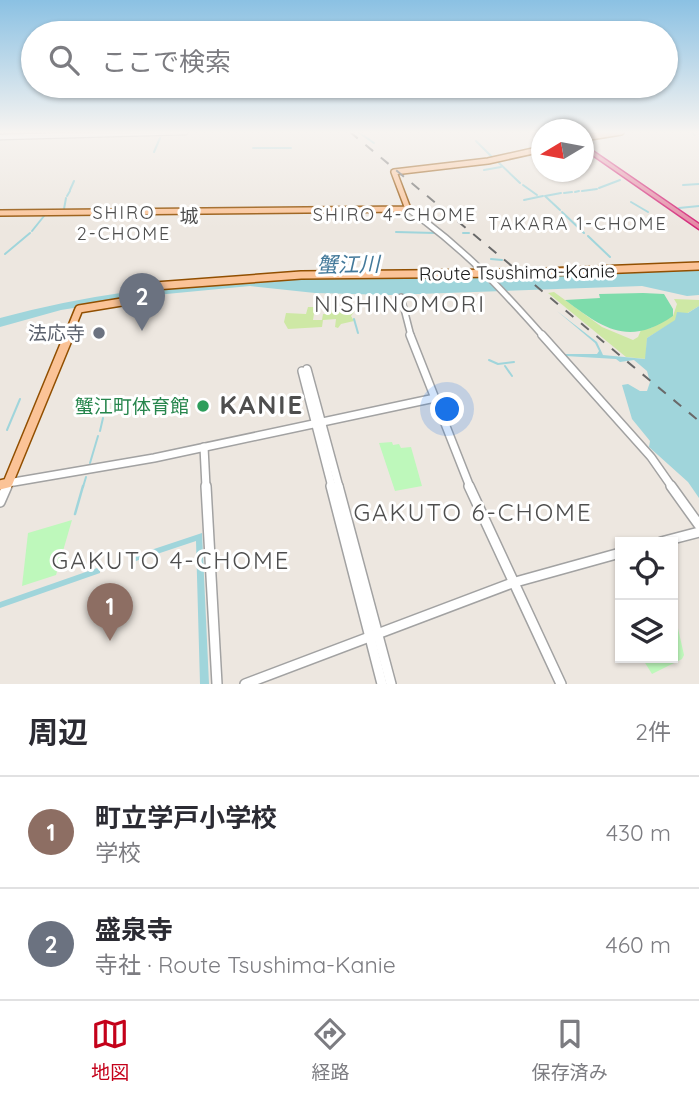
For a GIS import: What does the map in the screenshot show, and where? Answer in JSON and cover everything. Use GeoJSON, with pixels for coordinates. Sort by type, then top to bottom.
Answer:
{"type":"FeatureCollection","features":[{"type":"Feature","properties":{"kind":"highway"},"geometry":{"type":"LineString","coordinates":[[608,164],[699,227]]}},
{"type":"Feature","properties":{"kind":"main road"},"geometry":{"type":"LineString","coordinates":[[0,213],[408,209],[394,172],[463,164]]}},
{"type":"Feature","properties":{"kind":"main road","name":"Route Tsushima-Kanie"},"geometry":{"type":"LineString","coordinates":[[4,484],[79,309],[152,296],[155,286],[291,276],[488,274],[699,266]]}},
{"type":"Feature","properties":{"kind":"street"},"geometry":{"type":"LineString","coordinates":[[408,209],[463,250],[488,274],[651,457],[699,525]]}},
{"type":"Feature","properties":{"kind":"street"},"geometry":{"type":"LineString","coordinates":[[401,297],[408,329],[472,493],[561,684]]}},
{"type":"Feature","properties":{"kind":"street"},"geometry":{"type":"LineString","coordinates":[[305,370],[373,634],[382,684]]}},
{"type":"Feature","properties":{"kind":"street"},"geometry":{"type":"LineString","coordinates":[[0,502],[4,484],[204,447],[435,398]]}},
{"type":"Feature","properties":{"kind":"street"},"geometry":{"type":"LineString","coordinates":[[204,447],[217,684]]}},
{"type":"Feature","properties":{"kind":"street"},"geometry":{"type":"LineString","coordinates":[[678,538],[699,532]]}},
{"type":"Feature","properties":{"kind":"street"},"geometry":{"type":"LineString","coordinates":[[245,684],[512,583],[615,554]]}},
{"type":"Feature","properties":{"kind":"street"},"geometry":{"type":"LineString","coordinates":[[373,634],[391,684]]}},
{"type":"Feature","properties":{"kind":"green space"},"geometry":{"type":"Polygon","coordinates":[[[554,292],[602,327],[633,340],[641,330],[651,328],[673,316],[677,304],[674,299],[699,300],[699,306],[647,338],[646,359],[626,357],[548,293],[554,292]]]}},
{"type":"Feature","properties":{"kind":"green space"},"geometry":{"type":"Polygon","coordinates":[[[599,294],[664,294],[673,309],[673,316],[642,331],[629,332],[604,326],[565,300],[600,298],[599,294]]]}},
{"type":"Feature","properties":{"kind":"green space"},"geometry":{"type":"Polygon","coordinates":[[[308,307],[315,307],[313,320],[322,320],[323,314],[330,314],[331,310],[355,311],[351,316],[354,321],[341,324],[338,328],[335,327],[336,319],[323,320],[322,327],[288,329],[284,322],[286,313],[306,314],[308,307]]]}},
{"type":"Feature","properties":{"kind":"green space"},"geometry":{"type":"Polygon","coordinates":[[[392,442],[393,445],[399,444],[401,448],[411,447],[422,486],[395,491],[379,443],[392,442]]]}},
{"type":"Feature","properties":{"kind":"green space"},"geometry":{"type":"Polygon","coordinates":[[[72,520],[56,575],[22,586],[28,533],[72,520]]]}},
{"type":"Feature","properties":{"kind":"green space"},"geometry":{"type":"Polygon","coordinates":[[[678,628],[684,655],[678,661],[678,628]]]}},
{"type":"Feature","properties":{"kind":"green space"},"geometry":{"type":"Polygon","coordinates":[[[645,663],[674,663],[652,674],[645,663]]]}},
{"type":"Feature","properties":{"kind":"water"},"geometry":{"type":"Polygon","coordinates":[[[699,269],[699,295],[687,296],[642,286],[390,295],[315,293],[250,286],[156,295],[61,310],[0,327],[0,318],[86,299],[172,286],[348,276],[612,273],[699,269]]]}},
{"type":"Feature","properties":{"kind":"water"},"geometry":{"type":"Polygon","coordinates":[[[699,306],[699,498],[688,482],[649,447],[650,441],[632,419],[622,385],[628,384],[640,391],[647,391],[650,382],[647,371],[634,360],[620,362],[616,359],[565,356],[564,354],[597,354],[599,351],[595,343],[557,311],[597,342],[603,355],[645,359],[647,338],[675,320],[677,312],[688,313],[699,306]]]}},
{"type":"Feature","properties":{"kind":"water"},"geometry":{"type":"Polygon","coordinates":[[[202,533],[209,684],[200,684],[196,541],[130,563],[130,557],[202,533]]]}},
{"type":"Feature","properties":{"kind":"water"},"geometry":{"type":"Polygon","coordinates":[[[100,567],[100,573],[0,608],[0,602],[100,567]]]}},
{"type":"Feature","properties":{"kind":"waterway"},"geometry":{"type":"LineString","coordinates":[[500,164],[520,183]]}},
{"type":"Feature","properties":{"kind":"waterway"},"geometry":{"type":"LineString","coordinates":[[484,170],[501,167]]}},
{"type":"Feature","properties":{"kind":"waterway"},"geometry":{"type":"LineString","coordinates":[[599,188],[620,180]]}},
{"type":"Feature","properties":{"kind":"waterway"},"geometry":{"type":"LineString","coordinates":[[70,190],[74,181]]}},
{"type":"Feature","properties":{"kind":"waterway"},"geometry":{"type":"LineString","coordinates":[[683,185],[699,184]]}},
{"type":"Feature","properties":{"kind":"waterway"},"geometry":{"type":"LineString","coordinates":[[523,185],[537,195]]}},
{"type":"Feature","properties":{"kind":"waterway"},"geometry":{"type":"LineString","coordinates":[[582,191],[597,189]]}},
{"type":"Feature","properties":{"kind":"waterway"},"geometry":{"type":"LineString","coordinates":[[67,196],[70,191]]}},
{"type":"Feature","properties":{"kind":"waterway"},"geometry":{"type":"LineString","coordinates":[[575,192],[579,191]]}},
{"type":"Feature","properties":{"kind":"waterway"},"geometry":{"type":"LineString","coordinates":[[564,193],[572,192]]}},
{"type":"Feature","properties":{"kind":"waterway"},"geometry":{"type":"LineString","coordinates":[[560,210],[545,196],[561,193]]}},
{"type":"Feature","properties":{"kind":"waterway"},"geometry":{"type":"LineString","coordinates":[[524,200],[543,196]]}},
{"type":"Feature","properties":{"kind":"waterway"},"geometry":{"type":"LineString","coordinates":[[64,209],[66,198]]}},
{"type":"Feature","properties":{"kind":"waterway"},"geometry":{"type":"LineString","coordinates":[[631,202],[648,212]]}},
{"type":"Feature","properties":{"kind":"waterway"},"geometry":{"type":"LineString","coordinates":[[679,208],[699,206]]}},
{"type":"Feature","properties":{"kind":"waterway"},"geometry":{"type":"LineString","coordinates":[[562,212],[584,233]]}},
{"type":"Feature","properties":{"kind":"waterway"},"geometry":{"type":"LineString","coordinates":[[32,231],[44,216]]}},
{"type":"Feature","properties":{"kind":"waterway"},"geometry":{"type":"LineString","coordinates":[[396,232],[435,233]]}},
{"type":"Feature","properties":{"kind":"waterway"},"geometry":{"type":"LineString","coordinates":[[5,254],[30,233]]}},
{"type":"Feature","properties":{"kind":"waterway"},"geometry":{"type":"LineString","coordinates":[[463,233],[469,233]]}},
{"type":"Feature","properties":{"kind":"waterway"},"geometry":{"type":"LineString","coordinates":[[588,236],[610,257]]}},
{"type":"Feature","properties":{"kind":"waterway"},"geometry":{"type":"LineString","coordinates":[[491,259],[502,260]]}},
{"type":"Feature","properties":{"kind":"waterway"},"geometry":{"type":"LineString","coordinates":[[354,319],[358,333]]}},
{"type":"Feature","properties":{"kind":"waterway"},"geometry":{"type":"LineString","coordinates":[[489,360],[498,364],[514,362]]}},
{"type":"Feature","properties":{"kind":"waterway"},"geometry":{"type":"LineString","coordinates":[[505,366],[512,376]]}},
{"type":"Feature","properties":{"kind":"waterway"},"geometry":{"type":"LineString","coordinates":[[7,430],[20,399]]}},
{"type":"Feature","properties":{"kind":"waterway"},"geometry":{"type":"LineString","coordinates":[[100,431],[103,418]]}},
{"type":"Feature","properties":{"kind":"waterway"},"geometry":{"type":"LineString","coordinates":[[90,463],[98,436]]}},
{"type":"Feature","properties":{"kind":"waterway"},"geometry":{"type":"LineString","coordinates":[[83,487],[86,477]]}},
{"type":"Feature","properties":{"kind":"waterway"},"geometry":{"type":"LineString","coordinates":[[75,514],[83,486]]}},
{"type":"Feature","properties":{"kind":"railway"},"geometry":{"type":"LineString","coordinates":[[389,164],[699,421]]}},
{"type":"Feature","properties":{"kind":"place","name":"盛泉寺"},"geometry":{"type":"Point","coordinates":[142,331]}},
{"type":"Feature","properties":{"kind":"place","name":"法応寺"},"geometry":{"type":"Point","coordinates":[99,333]}},
{"type":"Feature","properties":{"kind":"place","name":"蟹江町体育館"},"geometry":{"type":"Point","coordinates":[203,406]}},
{"type":"Feature","properties":{"kind":"place","name":"町立学戸小学校"},"geometry":{"type":"Point","coordinates":[110,641]}},
{"type":"Feature","properties":{"kind":"district","name":"SHIRO 4-CHOME"},"geometry":{"type":"Point","coordinates":[395,214]}},
{"type":"Feature","properties":{"kind":"district","name":"城"},"geometry":{"type":"Point","coordinates":[189,216]}},
{"type":"Feature","properties":{"kind":"district","name":"SHIRO 2-CHOME"},"geometry":{"type":"Point","coordinates":[124,222]}},
{"type":"Feature","properties":{"kind":"district","name":"TAKARA 1-CHOME"},"geometry":{"type":"Point","coordinates":[578,223]}},
{"type":"Feature","properties":{"kind":"district","name":"NISHINOMORI"},"geometry":{"type":"Point","coordinates":[400,303]}},
{"type":"Feature","properties":{"kind":"district","name":"KANIE"},"geometry":{"type":"Point","coordinates":[262,404]}},
{"type":"Feature","properties":{"kind":"district","name":"GAKUTO 6-CHOME"},"geometry":{"type":"Point","coordinates":[473,512]}},
{"type":"Feature","properties":{"kind":"district","name":"GAKUTO 4-CHOME"},"geometry":{"type":"Point","coordinates":[171,560]}},
{"type":"Feature","properties":{"kind":"water label","name":"蟹江川"},"geometry":{"type":"Point","coordinates":[348,264]}}]}
